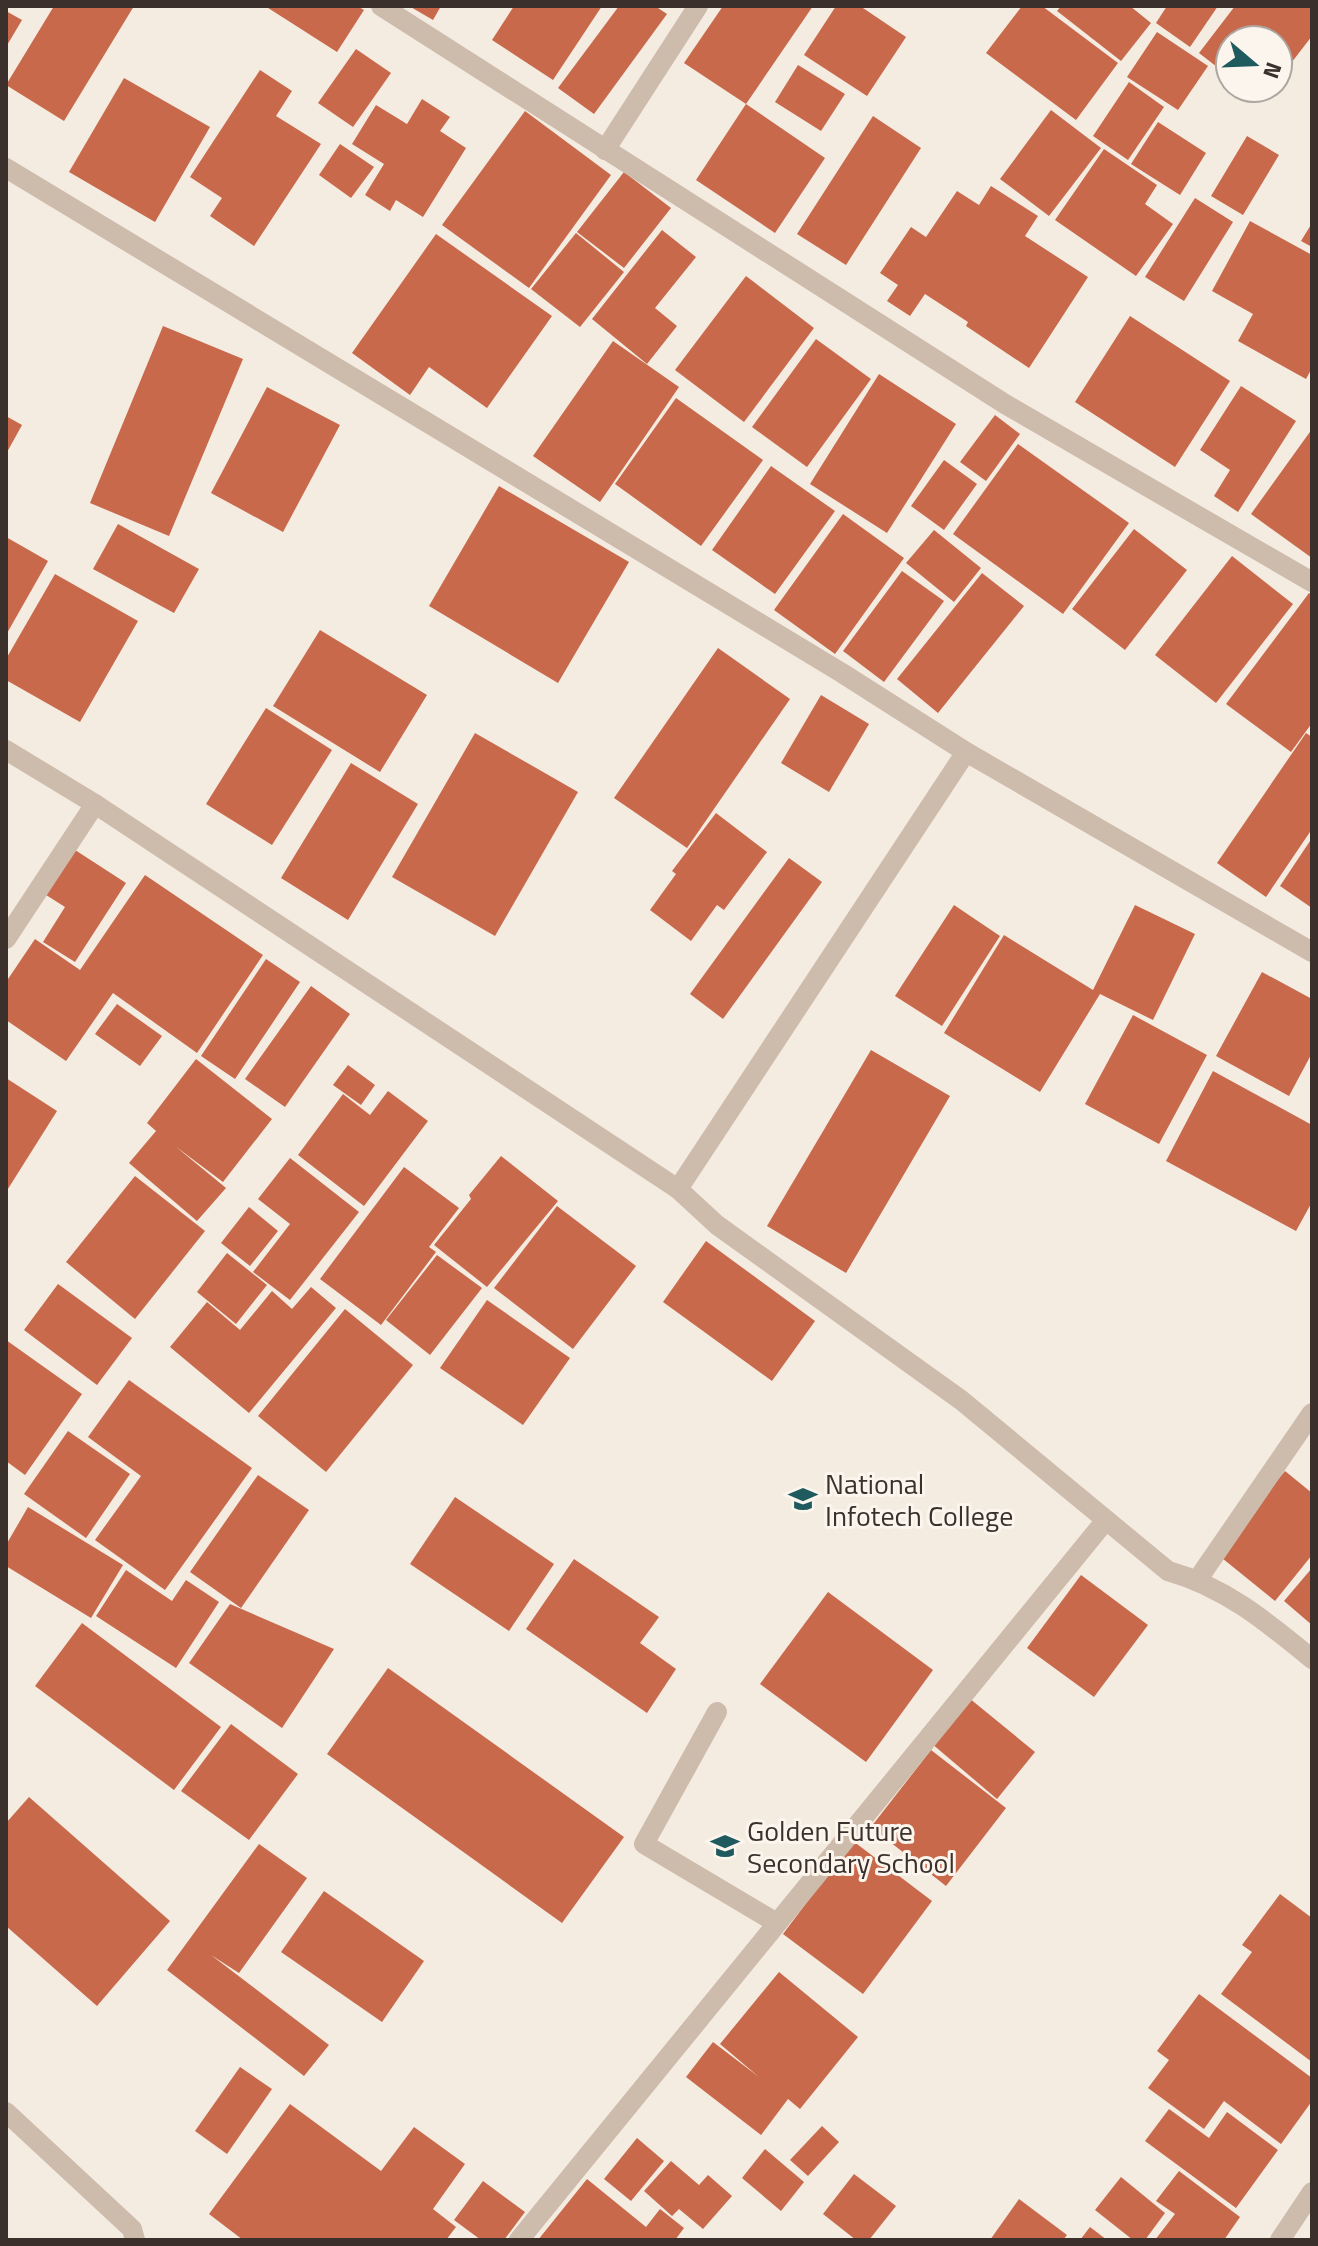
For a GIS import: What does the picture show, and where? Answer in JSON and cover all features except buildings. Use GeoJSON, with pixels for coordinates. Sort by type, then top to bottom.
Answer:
{"type":"FeatureCollection","features":[{"type":"Feature","properties":{"kind":"street"},"geometry":{"type":"LineString","coordinates":[[381,6],[1005,404],[1312,582]]}},
{"type":"Feature","properties":{"kind":"street"},"geometry":{"type":"LineString","coordinates":[[605,150],[698,6]]}},
{"type":"Feature","properties":{"kind":"street"},"geometry":{"type":"LineString","coordinates":[[6,168],[842,673],[966,752],[1312,952]]}},
{"type":"Feature","properties":{"kind":"street"},"geometry":{"type":"LineString","coordinates":[[6,750],[95,804],[678,1189],[717,1225],[961,1400],[1168,1571],[1198,1579],[1252,1610],[1312,1659]]}},
{"type":"Feature","properties":{"kind":"street"},"geometry":{"type":"LineString","coordinates":[[678,1189],[966,752]]}},
{"type":"Feature","properties":{"kind":"street"},"geometry":{"type":"LineString","coordinates":[[6,939],[95,804]]}},
{"type":"Feature","properties":{"kind":"street"},"geometry":{"type":"LineString","coordinates":[[1198,1579],[1312,1413]]}},
{"type":"Feature","properties":{"kind":"street"},"geometry":{"type":"LineString","coordinates":[[519,2240],[1106,1520]]}},
{"type":"Feature","properties":{"kind":"street"},"geometry":{"type":"LineString","coordinates":[[717,1712],[644,1844],[777,1923]]}},
{"type":"Feature","properties":{"kind":"street"},"geometry":{"type":"LineString","coordinates":[[6,2112],[132,2229],[135,2240]]}},
{"type":"Feature","properties":{"kind":"street"},"geometry":{"type":"LineString","coordinates":[[1280,2240],[1312,2192]]}},
{"type":"Feature","properties":{"kind":"place","name":"National Infotech College"},"geometry":{"type":"Point","coordinates":[803,1499]}},
{"type":"Feature","properties":{"kind":"place","name":"Golden Future Secondary School"},"geometry":{"type":"Point","coordinates":[725,1846]}}]}
